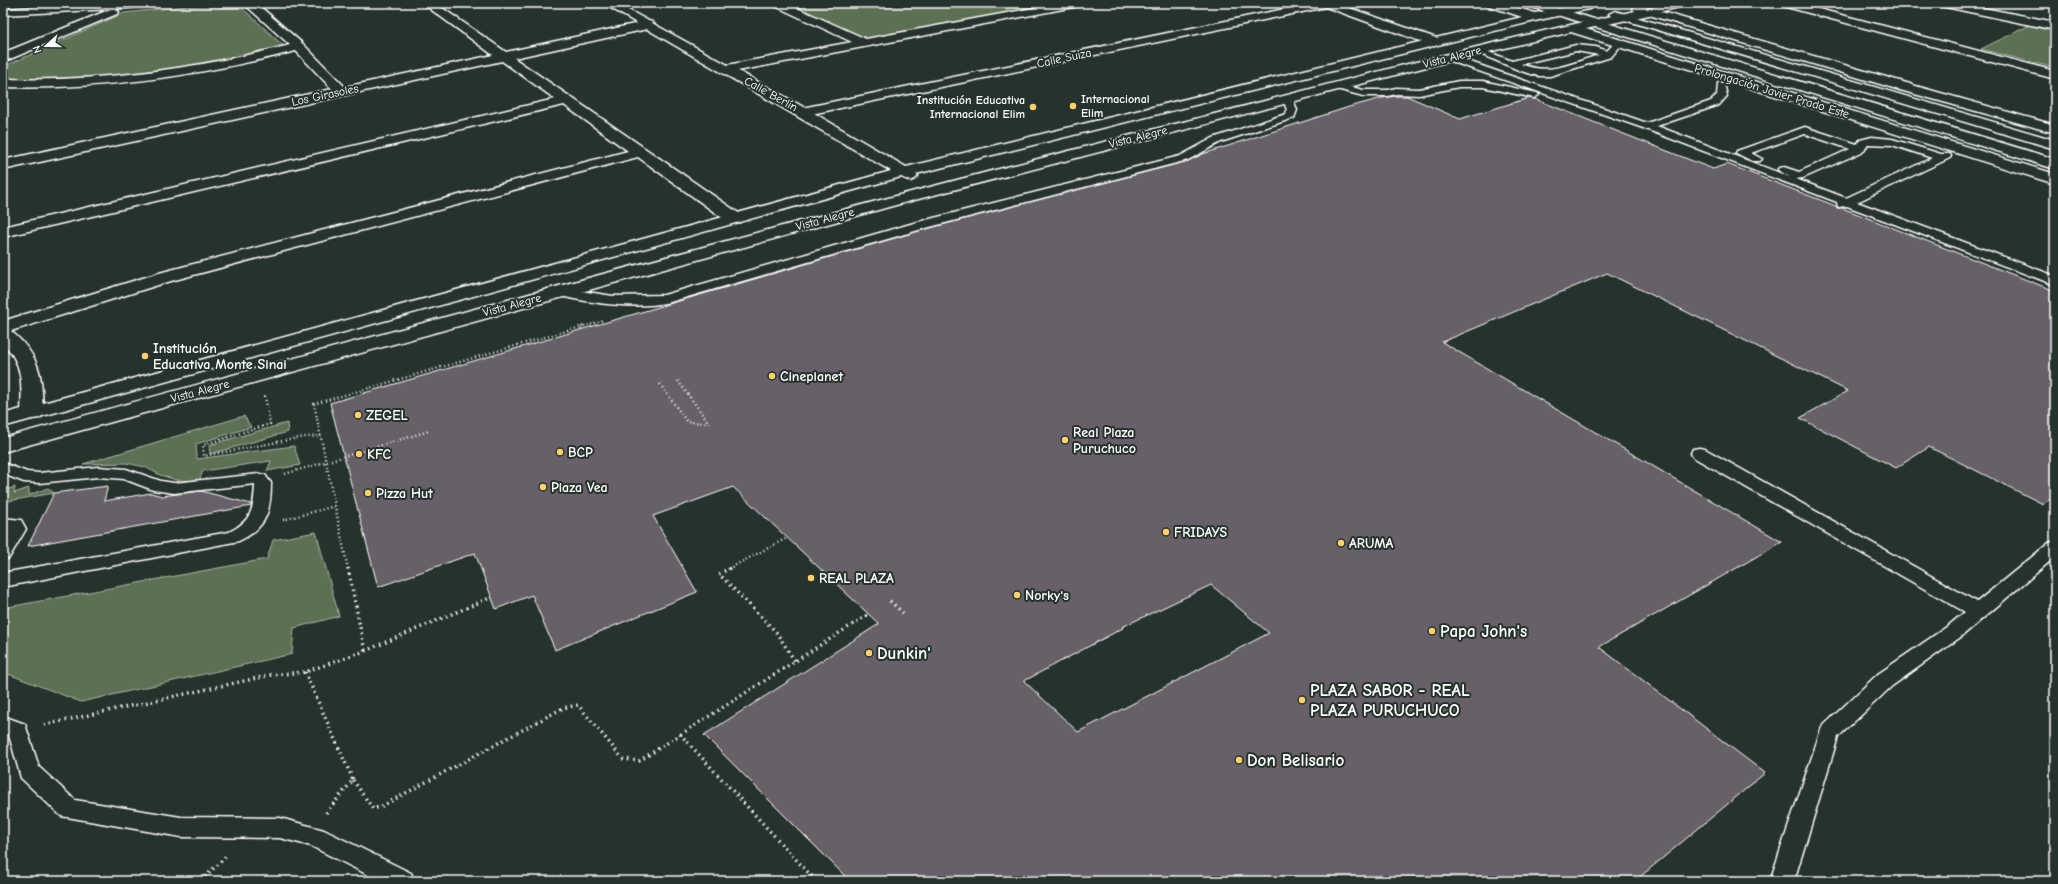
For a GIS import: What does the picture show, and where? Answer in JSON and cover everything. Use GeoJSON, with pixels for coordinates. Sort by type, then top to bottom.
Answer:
{"type":"FeatureCollection","features":[{"type":"Feature","properties":{"kind":"street"},"geometry":{"type":"LineString","coordinates":[[3,12],[155,3]]}},
{"type":"Feature","properties":{"kind":"street"},"geometry":{"type":"LineString","coordinates":[[249,3],[299,47],[342,92]]}},
{"type":"Feature","properties":{"kind":"street"},"geometry":{"type":"LineString","coordinates":[[428,3],[734,218]]}},
{"type":"Feature","properties":{"kind":"street","name":"Calle Berlín"},"geometry":{"type":"LineString","coordinates":[[608,3],[802,112],[932,190]]}},
{"type":"Feature","properties":{"kind":"street"},"geometry":{"type":"LineString","coordinates":[[777,3],[864,43]]}},
{"type":"Feature","properties":{"kind":"street"},"geometry":{"type":"LineString","coordinates":[[727,69],[1079,3]]}},
{"type":"Feature","properties":{"kind":"street"},"geometry":{"type":"LineString","coordinates":[[1325,3],[1427,44],[1450,58]]}},
{"type":"Feature","properties":{"kind":"street","name":"Calle Suiza"},"geometry":{"type":"LineString","coordinates":[[802,112],[1325,3]]}},
{"type":"Feature","properties":{"kind":"street","name":"Prolongación Javier Prado Este"},"geometry":{"type":"LineString","coordinates":[[1490,3],[1532,10],[1571,28],[2055,179]]}},
{"type":"Feature","properties":{"kind":"street"},"geometry":{"type":"LineString","coordinates":[[1621,3],[1905,87],[2055,129]]}},
{"type":"Feature","properties":{"kind":"street","name":"Vista Alegre"},"geometry":{"type":"LineString","coordinates":[[3,445],[932,190],[1336,86],[1571,28],[1651,12],[1683,3]]}},
{"type":"Feature","properties":{"kind":"street"},"geometry":{"type":"LineString","coordinates":[[1783,3],[2055,75]]}},
{"type":"Feature","properties":{"kind":"street"},"geometry":{"type":"LineString","coordinates":[[1942,3],[2055,26]]}},
{"type":"Feature","properties":{"kind":"street"},"geometry":{"type":"LineString","coordinates":[[3,58],[128,5]]}},
{"type":"Feature","properties":{"kind":"street"},"geometry":{"type":"LineString","coordinates":[[1583,5],[2055,145]]}},
{"type":"Feature","properties":{"kind":"street","name":"Vista Alegre"},"geometry":{"type":"LineString","coordinates":[[3,421],[904,172],[1024,141],[1470,33],[1532,10],[1558,12],[1583,5]]}},
{"type":"Feature","properties":{"kind":"street","name":"Prolongación Javier Prado Este"},"geometry":{"type":"LineString","coordinates":[[1558,12],[2055,164]]}},
{"type":"Feature","properties":{"kind":"street","name":"Los Girasoles"},"geometry":{"type":"LineString","coordinates":[[3,165],[648,25]]}},
{"type":"Feature","properties":{"kind":"street"},"geometry":{"type":"LineString","coordinates":[[1470,33],[1494,36],[1502,42],[1500,46]]}},
{"type":"Feature","properties":{"kind":"street"},"geometry":{"type":"LineString","coordinates":[[1659,43],[1657,41],[1659,38],[1668,36],[1709,42]]}},
{"type":"Feature","properties":{"kind":"street"},"geometry":{"type":"LineString","coordinates":[[3,83],[71,83],[147,76],[223,64],[299,47]]}},
{"type":"Feature","properties":{"kind":"street"},"geometry":{"type":"LineString","coordinates":[[1790,83],[1842,112]]}},
{"type":"Feature","properties":{"kind":"street"},"geometry":{"type":"LineString","coordinates":[[1905,87],[1967,119]]}},
{"type":"Feature","properties":{"kind":"street"},"geometry":{"type":"LineString","coordinates":[[3,232],[567,100]]}},
{"type":"Feature","properties":{"kind":"street"},"geometry":{"type":"LineString","coordinates":[[9,149],[100,139],[178,127]]}},
{"type":"Feature","properties":{"kind":"street"},"geometry":{"type":"LineString","coordinates":[[1024,141],[1022,146],[1024,150],[1031,154],[1040,156],[1062,156]]}},
{"type":"Feature","properties":{"kind":"street"},"geometry":{"type":"LineString","coordinates":[[3,328],[108,293],[165,276],[640,152]]}},
{"type":"Feature","properties":{"kind":"street"},"geometry":{"type":"LineString","coordinates":[[2023,169],[2055,174]]}},
{"type":"Feature","properties":{"kind":"street"},"geometry":{"type":"LineString","coordinates":[[3,334],[20,349],[29,362],[32,413]]}},
{"type":"Feature","properties":{"kind":"lane"},"geometry":{"type":"LineString","coordinates":[[1478,51],[1538,73],[1550,73],[1608,55],[1619,43]]}},
{"type":"Feature","properties":{"kind":"lane"},"geometry":{"type":"LineString","coordinates":[[1511,64],[1576,48],[1596,50],[1608,55]]}},
{"type":"Feature","properties":{"kind":"lane"},"geometry":{"type":"LineString","coordinates":[[1450,58],[1647,126],[1842,204],[2055,281]]}},
{"type":"Feature","properties":{"kind":"lane"},"geometry":{"type":"LineString","coordinates":[[1336,86],[1363,93],[1388,93],[1396,91],[1419,92],[1459,84],[1483,84],[1548,98],[1566,98]]}},
{"type":"Feature","properties":{"kind":"lane"},"geometry":{"type":"LineString","coordinates":[[1647,126],[1715,103],[1722,96],[1721,85]]}},
{"type":"Feature","properties":{"kind":"lane"},"geometry":{"type":"LineString","coordinates":[[561,292],[607,300],[636,301],[665,299],[918,226],[1184,158],[1217,140],[1290,116],[1292,110],[1288,99]]}},
{"type":"Feature","properties":{"kind":"lane"},"geometry":{"type":"LineString","coordinates":[[1842,204],[1943,157],[1893,142],[1868,141],[1864,142],[1860,150],[1799,176],[1741,153],[1805,130],[1860,150]]}},
{"type":"Feature","properties":{"kind":"lane"},"geometry":{"type":"LineString","coordinates":[[1699,452],[1978,611]]}},
{"type":"Feature","properties":{"kind":"lane"},"geometry":{"type":"LineString","coordinates":[[3,468],[24,477],[39,478],[98,472],[126,474],[159,486],[174,488],[255,478],[261,480],[263,486],[260,512],[254,523],[243,532],[233,537],[3,580]]}},
{"type":"Feature","properties":{"kind":"lane"},"geometry":{"type":"LineString","coordinates":[[3,524],[15,524],[17,529],[3,554]]}},
{"type":"Feature","properties":{"kind":"lane"},"geometry":{"type":"LineString","coordinates":[[1782,881],[1828,734],[1885,680],[1955,631],[2055,547]]}},
{"type":"Feature","properties":{"kind":"lane"},"geometry":{"type":"LineString","coordinates":[[10,727],[30,772],[70,809],[181,827],[280,828],[316,837],[403,881]]}},
{"type":"Feature","properties":{"kind":"path"},"geometry":{"type":"LineString","coordinates":[[365,651],[314,404],[605,321]]}},
{"type":"Feature","properties":{"kind":"path"},"geometry":{"type":"LineString","coordinates":[[660,384],[688,422],[709,423],[678,381]]}},
{"type":"Feature","properties":{"kind":"path"},"geometry":{"type":"LineString","coordinates":[[265,393],[270,424],[203,445],[204,456],[304,437],[320,436]]}},
{"type":"Feature","properties":{"kind":"path"},"geometry":{"type":"LineString","coordinates":[[261,480],[429,431]]}},
{"type":"Feature","properties":{"kind":"path"},"geometry":{"type":"LineString","coordinates":[[254,523],[288,520],[335,506]]}},
{"type":"Feature","properties":{"kind":"path"},"geometry":{"type":"LineString","coordinates":[[787,538],[719,574],[776,632],[795,661]]}},
{"type":"Feature","properties":{"kind":"path"},"geometry":{"type":"LineString","coordinates":[[10,727],[271,675],[306,672],[365,651],[492,597]]}},
{"type":"Feature","properties":{"kind":"path"},"geometry":{"type":"LineString","coordinates":[[890,601],[903,613]]}},
{"type":"Feature","properties":{"kind":"path"},"geometry":{"type":"LineString","coordinates":[[306,672],[353,780],[374,809],[563,708],[578,705],[623,759],[639,761],[869,614]]}},
{"type":"Feature","properties":{"kind":"path"},"geometry":{"type":"LineString","coordinates":[[680,734],[816,881]]}},
{"type":"Feature","properties":{"kind":"path"},"geometry":{"type":"LineString","coordinates":[[316,837],[328,808],[353,780]]}},
{"type":"Feature","properties":{"kind":"green space"},"geometry":{"type":"Polygon","coordinates":[[[215,3],[237,3],[287,49],[193,66],[84,79],[3,80],[3,67],[124,13],[215,3]]]}},
{"type":"Feature","properties":{"kind":"green space"},"geometry":{"type":"Polygon","coordinates":[[[786,3],[1061,3],[867,40],[786,3]]]}},
{"type":"Feature","properties":{"kind":"green space"},"geometry":{"type":"Polygon","coordinates":[[[2032,24],[2055,28],[2055,68],[1981,49],[2032,24]]]}},
{"type":"Feature","properties":{"kind":"green space"},"geometry":{"type":"Polygon","coordinates":[[[244,416],[251,427],[196,444],[197,459],[294,446],[300,465],[267,471],[271,461],[203,471],[199,481],[176,480],[160,475],[145,467],[126,463],[83,464],[244,416]]]}},
{"type":"Feature","properties":{"kind":"green space"},"geometry":{"type":"Polygon","coordinates":[[[287,423],[288,432],[210,454],[209,445],[287,423]]]}},
{"type":"Feature","properties":{"kind":"green space"},"geometry":{"type":"Polygon","coordinates":[[[15,487],[14,493],[29,488],[29,495],[48,488],[54,493],[3,502],[3,491],[15,487]]]}},
{"type":"Feature","properties":{"kind":"green space"},"geometry":{"type":"Polygon","coordinates":[[[316,532],[339,616],[294,628],[292,654],[81,702],[3,672],[3,608],[267,559],[273,540],[316,532]]]}},
{"type":"Feature","properties":{"kind":"building","name":"Real Plaza Puruchuco"},"geometry":{"type":"Polygon","coordinates":[[[1407,96],[1460,119],[1529,98],[1535,99],[1713,169],[1727,164],[1836,206],[1837,208],[1842,208],[2055,291],[2055,496],[2043,504],[1929,447],[1896,468],[1800,418],[1848,391],[1607,273],[1442,342],[1782,542],[1599,647],[1765,773],[1635,881],[850,881],[704,735],[879,624],[733,487],[653,516],[697,592],[555,650],[532,595],[496,609],[475,553],[378,587],[330,403],[922,230],[1188,161],[1203,154],[1349,107],[1382,98],[1407,96]],[[1211,585],[1122,627],[1123,628],[1024,681],[1078,732],[1269,633],[1211,585]]]}},
{"type":"Feature","properties":{"kind":"building"},"geometry":{"type":"Polygon","coordinates":[[[108,486],[104,501],[151,493],[162,496],[201,491],[251,504],[251,506],[28,546],[54,493],[108,486]]]}},
{"type":"Feature","properties":{"kind":"place","name":"Internacional Elim"},"geometry":{"type":"Point","coordinates":[1073,106]}},
{"type":"Feature","properties":{"kind":"place","name":"Institución Educativa Internacional Elim"},"geometry":{"type":"Point","coordinates":[1033,107]}},
{"type":"Feature","properties":{"kind":"place","name":"Institución Educativa Monte Sinai"},"geometry":{"type":"Point","coordinates":[145,356]}},
{"type":"Feature","properties":{"kind":"place","name":"Cineplanet"},"geometry":{"type":"Point","coordinates":[772,376]}},
{"type":"Feature","properties":{"kind":"place","name":"ZEGEL"},"geometry":{"type":"Point","coordinates":[358,415]}},
{"type":"Feature","properties":{"kind":"place","name":"Real Plaza Puruchuco"},"geometry":{"type":"Point","coordinates":[1065,440]}},
{"type":"Feature","properties":{"kind":"place","name":"BCP"},"geometry":{"type":"Point","coordinates":[560,452]}},
{"type":"Feature","properties":{"kind":"place","name":"KFC"},"geometry":{"type":"Point","coordinates":[359,454]}},
{"type":"Feature","properties":{"kind":"place","name":"Plaza Vea"},"geometry":{"type":"Point","coordinates":[543,487]}},
{"type":"Feature","properties":{"kind":"place","name":"Pizza Hut"},"geometry":{"type":"Point","coordinates":[368,493]}},
{"type":"Feature","properties":{"kind":"place","name":"FRIDAYS"},"geometry":{"type":"Point","coordinates":[1166,532]}},
{"type":"Feature","properties":{"kind":"place","name":"ARUMA"},"geometry":{"type":"Point","coordinates":[1341,543]}},
{"type":"Feature","properties":{"kind":"place","name":"REAL PLAZA"},"geometry":{"type":"Point","coordinates":[811,578]}},
{"type":"Feature","properties":{"kind":"place","name":"Norky's"},"geometry":{"type":"Point","coordinates":[1017,595]}},
{"type":"Feature","properties":{"kind":"place","name":"Papa John's"},"geometry":{"type":"Point","coordinates":[1432,631]}},
{"type":"Feature","properties":{"kind":"place","name":"Dunkin'"},"geometry":{"type":"Point","coordinates":[869,653]}},
{"type":"Feature","properties":{"kind":"place","name":"PLAZA SABOR - REAL PLAZA PURUCHUCO"},"geometry":{"type":"Point","coordinates":[1302,700]}},
{"type":"Feature","properties":{"kind":"place","name":"Don Belisario"},"geometry":{"type":"Point","coordinates":[1239,760]}}]}
